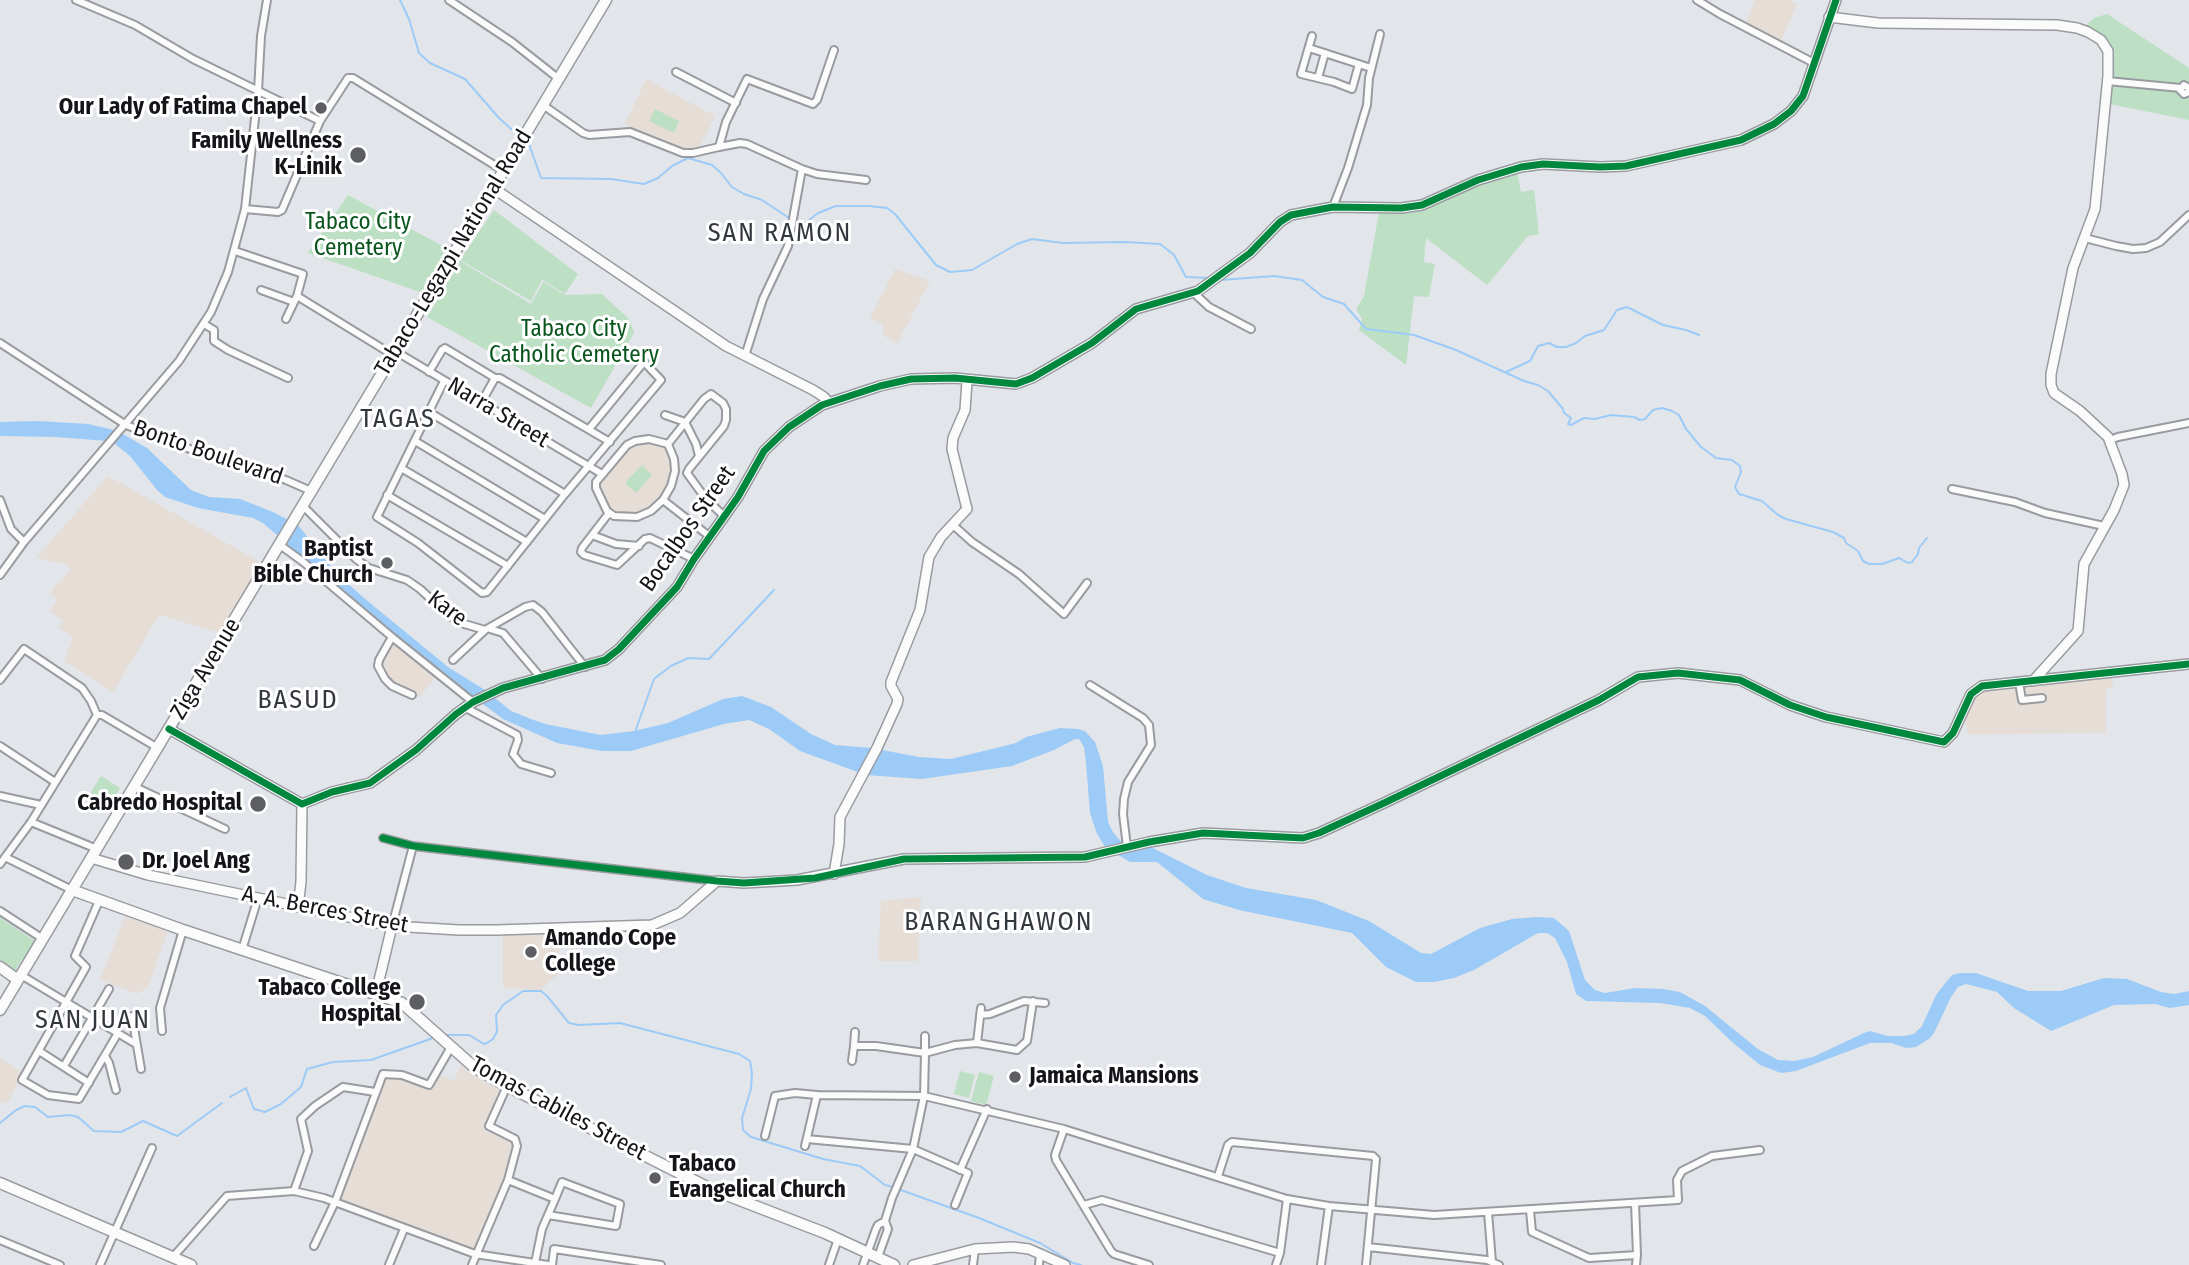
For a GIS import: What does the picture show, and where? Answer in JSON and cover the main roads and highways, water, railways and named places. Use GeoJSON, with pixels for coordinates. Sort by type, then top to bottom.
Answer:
{"type":"FeatureCollection","features":[{"type":"Feature","properties":{"kind":"main road","name":"Tabaco-Legazpi National Road"},"geometry":{"type":"LineString","coordinates":[[280,544],[606,0]]}},
{"type":"Feature","properties":{"kind":"main road","name":"Ziga Avenue"},"geometry":{"type":"LineString","coordinates":[[0,1010],[280,544]]}},
{"type":"Feature","properties":{"kind":"main road","name":"Tomas Cabiles Street"},"geometry":{"type":"LineString","coordinates":[[72,890],[402,1003],[474,1067],[507,1086],[711,1189],[838,1239],[894,1265]]}},
{"type":"Feature","properties":{"kind":"main road"},"geometry":{"type":"LineString","coordinates":[[0,967],[19,977]]}},
{"type":"Feature","properties":{"kind":"main road"},"geometry":{"type":"LineString","coordinates":[[0,1183],[191,1265]]}},
{"type":"Feature","properties":{"kind":"water"},"geometry":{"type":"Polygon","coordinates":[[[0,422],[88,424],[118,431],[147,448],[191,490],[209,497],[240,499],[298,525],[338,575],[364,598],[448,667],[485,690],[511,711],[531,719],[601,735],[668,723],[723,699],[742,696],[771,707],[811,734],[835,745],[951,759],[1016,743],[1026,737],[1060,728],[1078,729],[1085,731],[1095,742],[1103,766],[1108,822],[1129,851],[1151,847],[1207,875],[1246,888],[1316,900],[1369,921],[1421,953],[1431,954],[1480,928],[1512,919],[1554,918],[1569,931],[1585,980],[1595,990],[1605,993],[1635,988],[1680,992],[1705,1006],[1758,1049],[1778,1060],[1794,1061],[1813,1057],[1870,1031],[1888,1036],[1914,1034],[1922,1026],[1936,995],[1952,975],[1961,973],[1976,973],[2028,991],[2061,991],[2104,978],[2127,979],[2161,992],[2174,994],[2189,991],[2189,1005],[2170,1008],[2155,1004],[2114,1005],[2051,1031],[2014,1008],[1997,992],[1966,984],[1958,987],[1951,997],[1934,1033],[1916,1047],[1870,1043],[1796,1071],[1781,1073],[1760,1065],[1705,1016],[1690,1008],[1660,1003],[1586,1001],[1576,994],[1567,962],[1555,938],[1547,933],[1538,933],[1474,970],[1454,978],[1416,982],[1386,967],[1352,933],[1239,910],[1203,899],[1157,862],[1130,862],[1106,848],[1097,834],[1090,813],[1084,747],[1079,739],[1012,766],[922,779],[866,775],[800,751],[769,729],[749,720],[724,724],[631,751],[602,751],[557,743],[503,719],[460,687],[263,523],[253,518],[198,508],[165,497],[130,456],[107,441],[0,436],[0,422]]]}},
{"type":"Feature","properties":{"kind":"waterway"},"geometry":{"type":"LineString","coordinates":[[400,0],[419,53],[430,63],[465,79],[499,118],[518,135]]}},
{"type":"Feature","properties":{"kind":"waterway"},"geometry":{"type":"LineString","coordinates":[[525,141],[529,144],[541,178],[611,179],[644,184],[688,158],[712,165],[732,187],[762,200],[789,218]]}},
{"type":"Feature","properties":{"kind":"waterway"},"geometry":{"type":"LineString","coordinates":[[794,220],[805,223],[818,213],[836,206],[887,208],[895,214],[936,265],[950,272],[972,270],[1017,244],[1032,239],[1063,243],[1160,244],[1174,255],[1186,277],[1209,278]]}},
{"type":"Feature","properties":{"kind":"waterway"},"geometry":{"type":"LineString","coordinates":[[1221,280],[1274,276],[1302,280],[1323,297],[1344,304],[1366,329],[1414,335],[1538,385],[1548,391],[1571,418],[1568,424],[1571,425],[1584,418],[1595,419],[1611,415],[1640,420],[1645,419],[1653,410],[1662,408],[1672,411],[1679,415],[1686,429],[1701,447],[1716,458],[1732,460],[1740,466],[1741,472],[1735,487],[1739,494],[1762,501],[1786,519],[1833,532],[1844,538],[1846,543],[1858,551],[1863,561],[1869,564],[1882,564],[1899,558],[1908,563],[1912,562],[1927,538]]}},
{"type":"Feature","properties":{"kind":"waterway"},"geometry":{"type":"LineString","coordinates":[[1506,372],[1530,361],[1538,346],[1549,343],[1566,347],[1585,336],[1604,330],[1617,310],[1627,307],[1663,325],[1699,335]]}},
{"type":"Feature","properties":{"kind":"waterway"},"geometry":{"type":"LineString","coordinates":[[635,732],[654,679],[671,666],[688,658],[709,659],[774,590]]}},
{"type":"Feature","properties":{"kind":"waterway"},"geometry":{"type":"LineString","coordinates":[[445,1035],[469,1035],[484,1044],[487,1043],[497,1032],[496,1015],[503,1005],[523,991],[541,991],[569,1023],[620,1023],[739,1054],[750,1061],[752,1073],[751,1089],[742,1118],[743,1130],[751,1137],[823,1159],[860,1166],[885,1185],[893,1187]]}},
{"type":"Feature","properties":{"kind":"waterway"},"geometry":{"type":"LineString","coordinates":[[230,1097],[246,1088],[254,1109],[265,1112],[281,1104],[301,1087],[307,1069],[333,1062],[371,1060],[433,1038]]}},
{"type":"Feature","properties":{"kind":"waterway"},"geometry":{"type":"LineString","coordinates":[[0,1123],[25,1106],[35,1107],[48,1117],[78,1117],[94,1131],[121,1132],[143,1121],[177,1136],[222,1103]]}},
{"type":"Feature","properties":{"kind":"waterway"},"geometry":{"type":"LineString","coordinates":[[898,1189],[1040,1243],[1081,1265]]}},
{"type":"Feature","properties":{"kind":"place","name":"Our Lady of Fatima Chapel"},"geometry":{"type":"Point","coordinates":[321,108]}},
{"type":"Feature","properties":{"kind":"place","name":"Family Wellness K-Linik"},"geometry":{"type":"Point","coordinates":[358,155]}},
{"type":"Feature","properties":{"kind":"place","name":"Baptist Bible Church"},"geometry":{"type":"Point","coordinates":[387,563]}},
{"type":"Feature","properties":{"kind":"place","name":"Cabredo Hospital"},"geometry":{"type":"Point","coordinates":[258,804]}},
{"type":"Feature","properties":{"kind":"place","name":"Dr. Joel Ang"},"geometry":{"type":"Point","coordinates":[126,862]}},
{"type":"Feature","properties":{"kind":"place","name":"Amando Cope College"},"geometry":{"type":"Point","coordinates":[531,952]}},
{"type":"Feature","properties":{"kind":"place","name":"Tabaco College Hospital"},"geometry":{"type":"Point","coordinates":[417,1002]}},
{"type":"Feature","properties":{"kind":"place","name":"Jamaica Mansions"},"geometry":{"type":"Point","coordinates":[1015,1077]}},
{"type":"Feature","properties":{"kind":"place","name":"Tabaco Evangelical Church"},"geometry":{"type":"Point","coordinates":[655,1178]}},
{"type":"Feature","properties":{"kind":"district","name":"SAN RAMON"},"geometry":{"type":"Point","coordinates":[780,234]}},
{"type":"Feature","properties":{"kind":"district","name":"TAGAS"},"geometry":{"type":"Point","coordinates":[398,420]}},
{"type":"Feature","properties":{"kind":"district","name":"BASUD"},"geometry":{"type":"Point","coordinates":[298,701]}},
{"type":"Feature","properties":{"kind":"district","name":"BARANGHAWON"},"geometry":{"type":"Point","coordinates":[999,923]}},
{"type":"Feature","properties":{"kind":"district","name":"SAN JUAN"},"geometry":{"type":"Point","coordinates":[93,1021]}},
{"type":"Feature","properties":{"kind":"park label","name":"Tabaco City Cemetery"},"geometry":{"type":"Point","coordinates":[358,236]}},
{"type":"Feature","properties":{"kind":"park label","name":"Tabaco City Catholic Cemetery"},"geometry":{"type":"Point","coordinates":[574,343]}}]}
